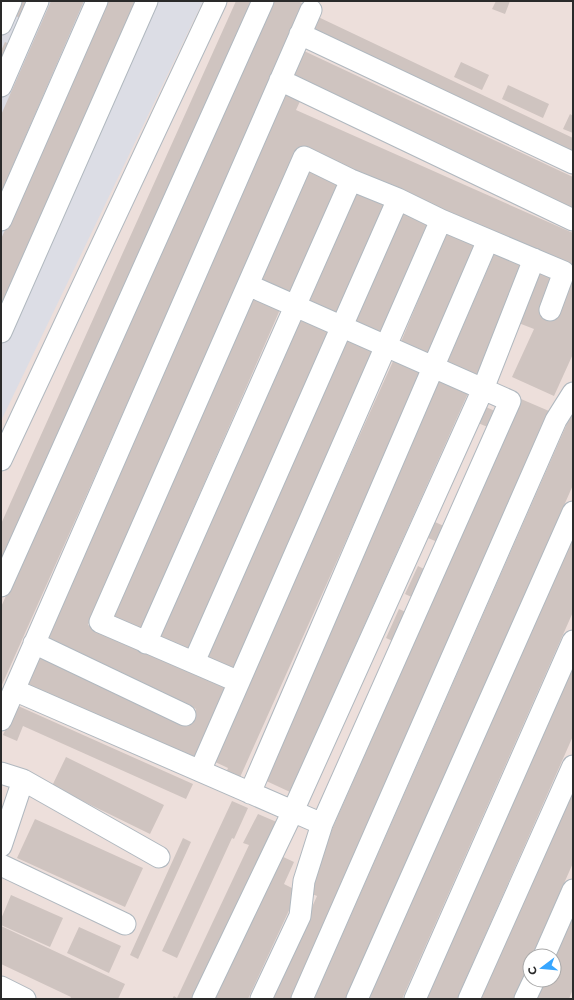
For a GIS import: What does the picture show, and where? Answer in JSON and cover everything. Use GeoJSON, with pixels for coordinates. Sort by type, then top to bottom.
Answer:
{"type":"FeatureCollection","features":[{"type":"Feature","properties":{"kind":"lane"},"geometry":{"type":"LineString","coordinates":[[1,24],[11,1]]}},
{"type":"Feature","properties":{"kind":"lane"},"geometry":{"type":"LineString","coordinates":[[1,86],[38,1]]}},
{"type":"Feature","properties":{"kind":"lane"},"geometry":{"type":"LineString","coordinates":[[1,220],[97,1]]}},
{"type":"Feature","properties":{"kind":"lane"},"geometry":{"type":"LineString","coordinates":[[1,332],[147,1]]}},
{"type":"Feature","properties":{"kind":"lane"},"geometry":{"type":"LineString","coordinates":[[1,460],[216,1]]}},
{"type":"Feature","properties":{"kind":"lane"},"geometry":{"type":"LineString","coordinates":[[1,586],[263,1]]}},
{"type":"Feature","properties":{"kind":"lane"},"geometry":{"type":"LineString","coordinates":[[1,720],[311,10]]}},
{"type":"Feature","properties":{"kind":"lane"},"geometry":{"type":"LineString","coordinates":[[300,34],[573,163]]}},
{"type":"Feature","properties":{"kind":"lane"},"geometry":{"type":"LineString","coordinates":[[280,80],[573,220]]}},
{"type":"Feature","properties":{"kind":"lane"},"geometry":{"type":"LineString","coordinates":[[239,682],[100,622],[304,157],[351,180],[564,272],[550,310]]}},
{"type":"Feature","properties":{"kind":"lane"},"geometry":{"type":"LineString","coordinates":[[146,643],[351,180]]}},
{"type":"Feature","properties":{"kind":"lane"},"geometry":{"type":"LineString","coordinates":[[194,662],[398,199]]}},
{"type":"Feature","properties":{"kind":"lane"},"geometry":{"type":"LineString","coordinates":[[200,771],[442,220]]}},
{"type":"Feature","properties":{"kind":"lane"},"geometry":{"type":"LineString","coordinates":[[250,793],[488,240]]}},
{"type":"Feature","properties":{"kind":"lane"},"geometry":{"type":"LineString","coordinates":[[203,999],[293,811],[483,388],[534,259]]}},
{"type":"Feature","properties":{"kind":"lane"},"geometry":{"type":"LineString","coordinates":[[248,285],[510,400],[322,824],[304,881],[300,916],[261,999]]}},
{"type":"Feature","properties":{"kind":"lane"},"geometry":{"type":"LineString","coordinates":[[302,999],[556,420],[573,394]]}},
{"type":"Feature","properties":{"kind":"lane"},"geometry":{"type":"LineString","coordinates":[[357,999],[573,512]]}},
{"type":"Feature","properties":{"kind":"lane"},"geometry":{"type":"LineString","coordinates":[[415,999],[573,641]]}},
{"type":"Feature","properties":{"kind":"lane"},"geometry":{"type":"LineString","coordinates":[[34,643],[185,714]]}},
{"type":"Feature","properties":{"kind":"lane"},"geometry":{"type":"LineString","coordinates":[[14,690],[322,824]]}},
{"type":"Feature","properties":{"kind":"lane"},"geometry":{"type":"LineString","coordinates":[[469,999],[573,766]]}},
{"type":"Feature","properties":{"kind":"lane"},"geometry":{"type":"LineString","coordinates":[[1,773],[22,780],[159,857]]}},
{"type":"Feature","properties":{"kind":"lane"},"geometry":{"type":"LineString","coordinates":[[1,846],[22,780]]}},
{"type":"Feature","properties":{"kind":"lane"},"geometry":{"type":"LineString","coordinates":[[1,865],[125,924]]}},
{"type":"Feature","properties":{"kind":"lane"},"geometry":{"type":"LineString","coordinates":[[548,948],[573,890]]}},
{"type":"Feature","properties":{"kind":"lane"},"geometry":{"type":"LineString","coordinates":[[1,987],[26,999]]}},
{"type":"Feature","properties":{"kind":"lane"},"geometry":{"type":"LineString","coordinates":[[526,999],[531,988]]}},
{"type":"Feature","properties":{"kind":"shaded area"},"geometry":{"type":"Polygon","coordinates":[[[1,1],[203,1],[1,421],[1,1]]]}},
{"type":"Feature","properties":{"kind":"building"},"geometry":{"type":"Polygon","coordinates":[[[21,1],[34,1],[24,20],[14,15],[21,1]]]}},
{"type":"Feature","properties":{"kind":"building"},"geometry":{"type":"Polygon","coordinates":[[[51,1],[84,1],[1,193],[1,115],[51,1]]]}},
{"type":"Feature","properties":{"kind":"building"},"geometry":{"type":"Polygon","coordinates":[[[105,1],[142,1],[1,312],[1,239],[105,1]]]}},
{"type":"Feature","properties":{"kind":"building"},"geometry":{"type":"Polygon","coordinates":[[[236,1],[254,1],[1,562],[1,524],[236,1]]]}},
{"type":"Feature","properties":{"kind":"building"},"geometry":{"type":"Polygon","coordinates":[[[270,1],[297,1],[305,4],[1,687],[1,607],[270,1]]]}},
{"type":"Feature","properties":{"kind":"building"},"geometry":{"type":"Polygon","coordinates":[[[496,1],[510,1],[505,14],[492,9],[496,1]]]}},
{"type":"Feature","properties":{"kind":"building"},"geometry":{"type":"Polygon","coordinates":[[[314,15],[573,138],[573,155],[308,31],[314,15]]]}},
{"type":"Feature","properties":{"kind":"building"},"geometry":{"type":"Polygon","coordinates":[[[5,42],[14,46],[6,61],[1,58],[1,51],[5,42]]]}},
{"type":"Feature","properties":{"kind":"building"},"geometry":{"type":"Polygon","coordinates":[[[302,50],[573,177],[573,212],[289,77],[302,50]]]}},
{"type":"Feature","properties":{"kind":"building"},"geometry":{"type":"Polygon","coordinates":[[[461,62],[489,75],[482,90],[454,77],[461,62]]]}},
{"type":"Feature","properties":{"kind":"building"},"geometry":{"type":"Polygon","coordinates":[[[508,85],[549,104],[543,118],[502,99],[508,85]]]}},
{"type":"Feature","properties":{"kind":"building"},"geometry":{"type":"Polygon","coordinates":[[[286,90],[302,97],[296,110],[573,233],[573,270],[298,147],[88,625],[226,686],[195,761],[23,684],[35,655],[189,725],[196,709],[46,641],[286,90]]]}},
{"type":"Feature","properties":{"kind":"building"},"geometry":{"type":"Polygon","coordinates":[[[570,114],[573,116],[573,133],[563,129],[570,114]]]}},
{"type":"Feature","properties":{"kind":"building"},"geometry":{"type":"Polygon","coordinates":[[[311,168],[340,182],[289,295],[259,282],[311,168]]]}},
{"type":"Feature","properties":{"kind":"building"},"geometry":{"type":"Polygon","coordinates":[[[358,189],[387,202],[336,320],[307,307],[358,189]]]}},
{"type":"Feature","properties":{"kind":"building"},"geometry":{"type":"Polygon","coordinates":[[[403,209],[432,222],[379,339],[351,326],[403,209]]]}},
{"type":"Feature","properties":{"kind":"building"},"geometry":{"type":"Polygon","coordinates":[[[447,231],[479,245],[429,362],[398,349],[447,231]]]}},
{"type":"Feature","properties":{"kind":"building"},"geometry":{"type":"Polygon","coordinates":[[[495,252],[525,265],[477,376],[447,363],[495,252]]]}},
{"type":"Feature","properties":{"kind":"building"},"geometry":{"type":"Polygon","coordinates":[[[538,268],[554,275],[540,314],[554,320],[573,270],[573,354],[554,396],[512,377],[534,329],[516,322],[538,268]]]}},
{"type":"Feature","properties":{"kind":"building"},"geometry":{"type":"Polygon","coordinates":[[[254,292],[282,305],[139,633],[111,620],[254,292]]]}},
{"type":"Feature","properties":{"kind":"building"},"geometry":{"type":"Polygon","coordinates":[[[300,316],[330,329],[186,653],[157,640],[300,316]]]}},
{"type":"Feature","properties":{"kind":"building"},"geometry":{"type":"Polygon","coordinates":[[[345,335],[374,347],[233,673],[204,660],[345,335]]]}},
{"type":"Feature","properties":{"kind":"building"},"geometry":{"type":"Polygon","coordinates":[[[394,359],[422,371],[237,784],[224,778],[228,768],[213,761],[394,359]]]}},
{"type":"Feature","properties":{"kind":"building"},"geometry":{"type":"Polygon","coordinates":[[[439,379],[469,391],[290,792],[262,779],[439,379]]]}},
{"type":"Feature","properties":{"kind":"building"},"geometry":{"type":"Polygon","coordinates":[[[521,399],[549,411],[293,999],[271,999],[317,896],[305,891],[521,399]]]}},
{"type":"Feature","properties":{"kind":"building"},"geometry":{"type":"Polygon","coordinates":[[[486,407],[497,412],[490,428],[478,423],[486,407]]]}},
{"type":"Feature","properties":{"kind":"building"},"geometry":{"type":"Polygon","coordinates":[[[573,410],[573,485],[347,999],[314,999],[573,410]]]}},
{"type":"Feature","properties":{"kind":"building"},"geometry":{"type":"Polygon","coordinates":[[[435,522],[446,527],[440,543],[428,538],[435,522]]]}},
{"type":"Feature","properties":{"kind":"building"},"geometry":{"type":"Polygon","coordinates":[[[573,533],[573,612],[402,999],[367,999],[573,533]]]}},
{"type":"Feature","properties":{"kind":"building"},"geometry":{"type":"Polygon","coordinates":[[[418,566],[428,571],[416,599],[405,594],[418,566]]]}},
{"type":"Feature","properties":{"kind":"building"},"geometry":{"type":"Polygon","coordinates":[[[399,609],[410,614],[397,643],[386,638],[399,609]]]}},
{"type":"Feature","properties":{"kind":"building"},"geometry":{"type":"Polygon","coordinates":[[[573,658],[573,736],[457,999],[423,999],[573,658]]]}},
{"type":"Feature","properties":{"kind":"building"},"geometry":{"type":"Polygon","coordinates":[[[16,705],[193,784],[186,799],[23,726],[17,741],[3,735],[16,705]]]}},
{"type":"Feature","properties":{"kind":"building"},"geometry":{"type":"Polygon","coordinates":[[[66,757],[164,805],[150,834],[52,786],[66,757]]]}},
{"type":"Feature","properties":{"kind":"building"},"geometry":{"type":"Polygon","coordinates":[[[573,788],[573,863],[536,948],[522,948],[522,980],[514,999],[480,999],[573,788]]]}},
{"type":"Feature","properties":{"kind":"building"},"geometry":{"type":"Polygon","coordinates":[[[232,801],[248,808],[234,839],[232,838],[177,958],[162,951],[232,801]]]}},
{"type":"Feature","properties":{"kind":"building"},"geometry":{"type":"Polygon","coordinates":[[[258,814],[279,823],[194,999],[172,999],[174,996],[177,998],[249,845],[243,843],[258,814]]]}},
{"type":"Feature","properties":{"kind":"building"},"geometry":{"type":"Polygon","coordinates":[[[35,819],[143,868],[125,907],[17,858],[35,819]]]}},
{"type":"Feature","properties":{"kind":"building"},"geometry":{"type":"Polygon","coordinates":[[[183,838],[191,842],[138,959],[130,955],[183,838]]]}},
{"type":"Feature","properties":{"kind":"building"},"geometry":{"type":"Polygon","coordinates":[[[279,855],[294,862],[284,884],[298,891],[248,999],[212,999],[279,855]]]}},
{"type":"Feature","properties":{"kind":"building"},"geometry":{"type":"Polygon","coordinates":[[[11,895],[63,918],[50,947],[1,925],[1,919],[11,895]]]}},
{"type":"Feature","properties":{"kind":"building"},"geometry":{"type":"Polygon","coordinates":[[[573,912],[573,989],[569,999],[535,999],[540,988],[562,988],[562,948],[557,948],[573,912]]]}},
{"type":"Feature","properties":{"kind":"building"},"geometry":{"type":"Polygon","coordinates":[[[1,926],[125,984],[118,999],[70,999],[71,997],[1,964],[1,926]]]}},
{"type":"Feature","properties":{"kind":"building"},"geometry":{"type":"Polygon","coordinates":[[[79,927],[121,946],[109,973],[67,953],[79,927]]]}}]}
